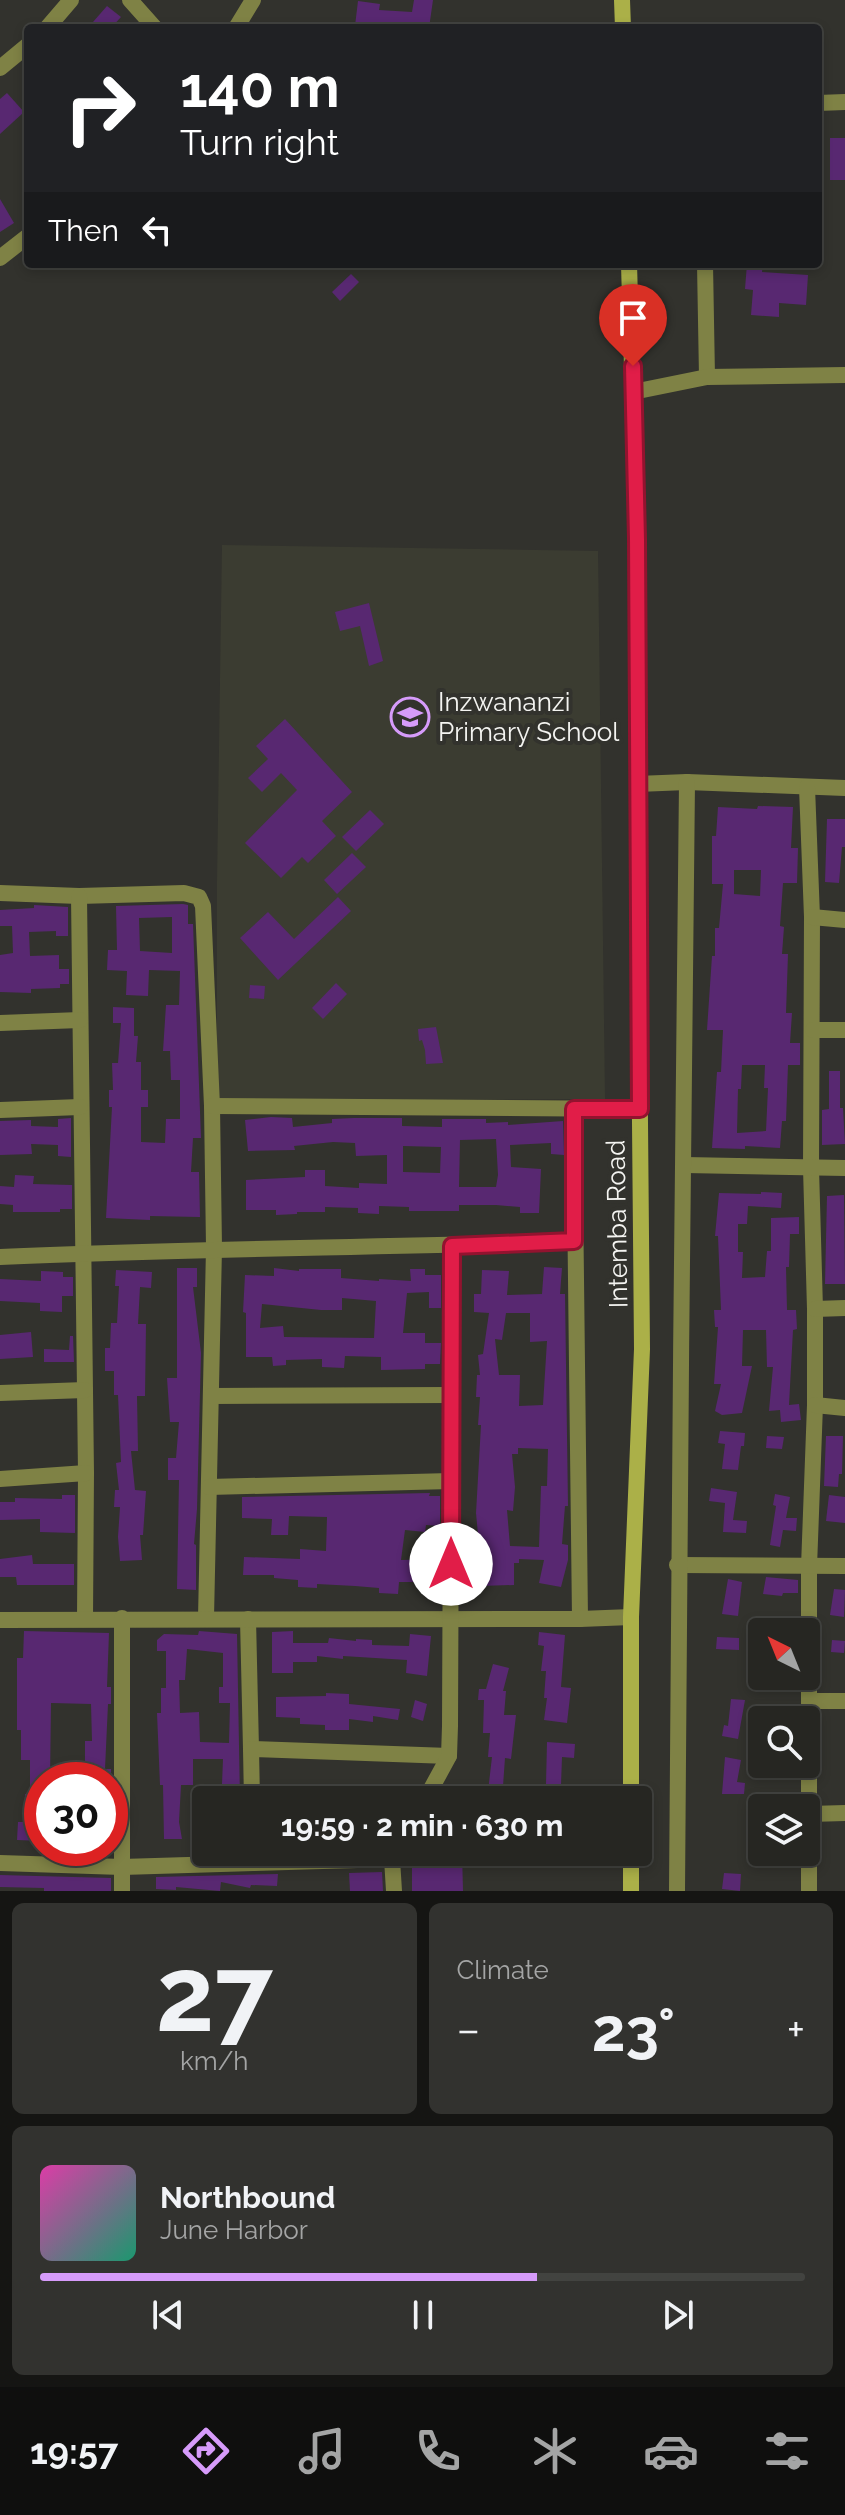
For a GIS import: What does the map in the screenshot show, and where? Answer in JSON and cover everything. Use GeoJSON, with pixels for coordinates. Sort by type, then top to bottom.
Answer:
{"type":"FeatureCollection","features":[{"type":"Feature","properties":{"kind":"street"},"geometry":{"type":"LineString","coordinates":[[50,24],[71,0]]}},
{"type":"Feature","properties":{"kind":"street"},"geometry":{"type":"LineString","coordinates":[[130,0],[151,24]]}},
{"type":"Feature","properties":{"kind":"street"},"geometry":{"type":"LineString","coordinates":[[238,24],[253,0]]}},
{"type":"Feature","properties":{"kind":"street"},"geometry":{"type":"LineString","coordinates":[[622,0],[623,24]]}},
{"type":"Feature","properties":{"kind":"street"},"geometry":{"type":"LineString","coordinates":[[0,68],[24,48]]}},
{"type":"Feature","properties":{"kind":"street"},"geometry":{"type":"LineString","coordinates":[[822,103],[845,102]]}},
{"type":"Feature","properties":{"kind":"street"},"geometry":{"type":"LineString","coordinates":[[0,258],[24,239]]}},
{"type":"Feature","properties":{"kind":"street","name":"Intemba Road"},"geometry":{"type":"LineString","coordinates":[[629,268],[637,539],[642,1349],[631,1617],[631,1786]]}},
{"type":"Feature","properties":{"kind":"street"},"geometry":{"type":"LineString","coordinates":[[705,268],[707,377]]}},
{"type":"Feature","properties":{"kind":"street"},"geometry":{"type":"LineString","coordinates":[[633,392],[707,377],[845,375]]}},
{"type":"Feature","properties":{"kind":"street"},"geometry":{"type":"LineString","coordinates":[[677,1891],[677,1565],[685,1165],[687,782]]}},
{"type":"Feature","properties":{"kind":"street"},"geometry":{"type":"LineString","coordinates":[[637,784],[687,782],[845,788]]}},
{"type":"Feature","properties":{"kind":"street"},"geometry":{"type":"LineString","coordinates":[[807,787],[812,917],[811,1168],[815,1309],[809,1567],[810,1794]]}},
{"type":"Feature","properties":{"kind":"street"},"geometry":{"type":"LineString","coordinates":[[0,893],[79,896],[184,893],[199,897],[203,906],[212,1106],[214,1248],[206,1618]]}},
{"type":"Feature","properties":{"kind":"street"},"geometry":{"type":"LineString","coordinates":[[79,896],[85,1619]]}},
{"type":"Feature","properties":{"kind":"street"},"geometry":{"type":"LineString","coordinates":[[812,917],[845,920]]}},
{"type":"Feature","properties":{"kind":"street"},"geometry":{"type":"LineString","coordinates":[[0,1023],[80,1020]]}},
{"type":"Feature","properties":{"kind":"street"},"geometry":{"type":"LineString","coordinates":[[813,1030],[845,1030]]}},
{"type":"Feature","properties":{"kind":"street"},"geometry":{"type":"LineString","coordinates":[[212,1106],[640,1109]]}},
{"type":"Feature","properties":{"kind":"street"},"geometry":{"type":"LineString","coordinates":[[0,1110],[80,1107]]}},
{"type":"Feature","properties":{"kind":"street"},"geometry":{"type":"LineString","coordinates":[[574,1109],[580,1619]]}},
{"type":"Feature","properties":{"kind":"street"},"geometry":{"type":"LineString","coordinates":[[685,1165],[845,1168]]}},
{"type":"Feature","properties":{"kind":"street"},"geometry":{"type":"LineString","coordinates":[[0,1257],[214,1248],[452,1246],[574,1241]]}},
{"type":"Feature","properties":{"kind":"street"},"geometry":{"type":"LineString","coordinates":[[433,1786],[449,1756],[452,1246]]}},
{"type":"Feature","properties":{"kind":"street"},"geometry":{"type":"LineString","coordinates":[[815,1309],[845,1308]]}},
{"type":"Feature","properties":{"kind":"street"},"geometry":{"type":"LineString","coordinates":[[0,1393],[85,1390]]}},
{"type":"Feature","properties":{"kind":"street"},"geometry":{"type":"LineString","coordinates":[[211,1396],[450,1395]]}},
{"type":"Feature","properties":{"kind":"street"},"geometry":{"type":"LineString","coordinates":[[815,1405],[845,1408]]}},
{"type":"Feature","properties":{"kind":"street"},"geometry":{"type":"LineString","coordinates":[[0,1479],[86,1473]]}},
{"type":"Feature","properties":{"kind":"street"},"geometry":{"type":"LineString","coordinates":[[209,1487],[451,1481]]}},
{"type":"Feature","properties":{"kind":"street"},"geometry":{"type":"LineString","coordinates":[[677,1565],[845,1566]]}},
{"type":"Feature","properties":{"kind":"street"},"geometry":{"type":"LineString","coordinates":[[0,1620],[631,1617]]}},
{"type":"Feature","properties":{"kind":"street"},"geometry":{"type":"LineString","coordinates":[[122,1618],[122,1891]]}},
{"type":"Feature","properties":{"kind":"street"},"geometry":{"type":"LineString","coordinates":[[248,1619],[252,1786]]}},
{"type":"Feature","properties":{"kind":"street"},"geometry":{"type":"LineString","coordinates":[[809,1701],[845,1701]]}},
{"type":"Feature","properties":{"kind":"street"},"geometry":{"type":"LineString","coordinates":[[251,1749],[449,1756]]}},
{"type":"Feature","properties":{"kind":"street"},"geometry":{"type":"LineString","coordinates":[[820,1814],[845,1813]]}},
{"type":"Feature","properties":{"kind":"street"},"geometry":{"type":"LineString","coordinates":[[0,1863],[122,1867],[192,1862]]}},
{"type":"Feature","properties":{"kind":"street"},"geometry":{"type":"LineString","coordinates":[[394,1866],[394,1891]]}},
{"type":"Feature","properties":{"kind":"street"},"geometry":{"type":"LineString","coordinates":[[624,1891],[630,1866]]}},
{"type":"Feature","properties":{"kind":"street"},"geometry":{"type":"LineString","coordinates":[[631,1866],[631,1891]]}},
{"type":"Feature","properties":{"kind":"street"},"geometry":{"type":"LineString","coordinates":[[809,1866],[809,1891]]}},
{"type":"Feature","properties":{"kind":"shaded area","name":"Inzwananzi Primary School"},"geometry":{"type":"Polygon","coordinates":[[[222,545],[598,551],[605,1099],[217,1101],[222,545]]]}},
{"type":"Feature","properties":{"kind":"building"},"geometry":{"type":"Polygon","coordinates":[[[414,0],[433,0],[430,24],[355,24],[358,1],[380,4],[379,10],[412,12],[414,0]]]}},
{"type":"Feature","properties":{"kind":"building"},"geometry":{"type":"Polygon","coordinates":[[[107,6],[121,17],[115,24],[93,22],[107,6]]]}},
{"type":"Feature","properties":{"kind":"building"},"geometry":{"type":"Polygon","coordinates":[[[7,93],[24,112],[0,134],[0,99],[7,93]]]}},
{"type":"Feature","properties":{"kind":"building"},"geometry":{"type":"Polygon","coordinates":[[[830,138],[845,138],[845,180],[830,180],[830,138]]]}},
{"type":"Feature","properties":{"kind":"building"},"geometry":{"type":"Polygon","coordinates":[[[0,199],[14,223],[0,232],[0,199]]]}},
{"type":"Feature","properties":{"kind":"building"},"geometry":{"type":"Polygon","coordinates":[[[747,268],[808,275],[806,305],[779,303],[779,317],[751,315],[753,290],[745,289],[747,268]]]}},
{"type":"Feature","properties":{"kind":"building"},"geometry":{"type":"Polygon","coordinates":[[[351,274],[359,282],[340,301],[332,292],[351,274]]]}},
{"type":"Feature","properties":{"kind":"building"},"geometry":{"type":"Polygon","coordinates":[[[369,603],[383,661],[369,666],[360,626],[340,631],[335,612],[369,603]]]}},
{"type":"Feature","properties":{"kind":"building"},"geometry":{"type":"Polygon","coordinates":[[[285,719],[352,792],[322,821],[336,836],[308,863],[302,857],[281,878],[245,843],[297,790],[281,773],[262,792],[248,778],[268,759],[256,746],[285,719]]]}},
{"type":"Feature","properties":{"kind":"building"},"geometry":{"type":"Polygon","coordinates":[[[758,806],[793,807],[791,848],[798,848],[797,883],[783,883],[780,926],[784,927],[782,954],[788,954],[786,1013],[792,1013],[790,1043],[800,1043],[800,1065],[788,1065],[786,1121],[782,1121],[780,1148],[712,1148],[723,1030],[707,1030],[715,928],[719,928],[723,884],[712,884],[712,836],[716,836],[718,807],[757,809],[758,806]],[[734,870],[734,894],[760,896],[761,870],[734,870]],[[742,1065],[737,1133],[766,1131],[768,1088],[764,1088],[765,1065],[742,1065]]]}},
{"type":"Feature","properties":{"kind":"building"},"geometry":{"type":"Polygon","coordinates":[[[370,810],[384,824],[356,851],[342,837],[370,810]]]}},
{"type":"Feature","properties":{"kind":"building"},"geometry":{"type":"Polygon","coordinates":[[[827,819],[845,819],[845,847],[842,847],[839,883],[825,882],[827,819]]]}},
{"type":"Feature","properties":{"kind":"building"},"geometry":{"type":"Polygon","coordinates":[[[352,853],[366,867],[337,894],[324,880],[352,853]]]}},
{"type":"Feature","properties":{"kind":"building"},"geometry":{"type":"Polygon","coordinates":[[[338,897],[351,911],[278,980],[240,938],[268,912],[294,939],[338,897]]]}},
{"type":"Feature","properties":{"kind":"building"},"geometry":{"type":"Polygon","coordinates":[[[34,905],[68,907],[68,936],[56,936],[56,931],[29,932],[30,956],[59,955],[59,969],[69,969],[69,984],[60,984],[60,988],[31,989],[31,993],[0,992],[0,955],[13,953],[12,926],[0,926],[0,910],[34,908],[34,905]]]}},
{"type":"Feature","properties":{"kind":"building"},"geometry":{"type":"Polygon","coordinates":[[[188,905],[188,924],[193,924],[201,1138],[193,1138],[191,1172],[199,1172],[200,1217],[150,1216],[150,1220],[106,1218],[112,1107],[109,1107],[109,1090],[113,1090],[112,1063],[118,1063],[121,1023],[113,1023],[113,1007],[134,1008],[134,1036],[138,1036],[136,1062],[141,1062],[141,1090],[148,1090],[148,1107],[141,1107],[141,1142],[165,1143],[166,1119],[180,1119],[180,1080],[171,1080],[170,1051],[163,1051],[166,1005],[179,1005],[180,971],[149,970],[148,996],[126,995],[127,971],[107,970],[108,950],[117,950],[116,906],[188,905]],[[172,917],[139,918],[140,951],[172,953],[172,917]]]}},
{"type":"Feature","properties":{"kind":"building"},"geometry":{"type":"Polygon","coordinates":[[[336,983],[347,994],[323,1019],[312,1008],[336,983]]]}},
{"type":"Feature","properties":{"kind":"building"},"geometry":{"type":"Polygon","coordinates":[[[250,985],[265,986],[264,999],[249,998],[250,985]]]}},
{"type":"Feature","properties":{"kind":"building"},"geometry":{"type":"Polygon","coordinates":[[[436,1027],[443,1063],[426,1064],[418,1029],[436,1027]]]}},
{"type":"Feature","properties":{"kind":"building"},"geometry":{"type":"Polygon","coordinates":[[[829,1071],[840,1071],[840,1108],[843,1108],[845,1144],[822,1145],[822,1110],[829,1109],[829,1071]]]}},
{"type":"Feature","properties":{"kind":"building"},"geometry":{"type":"Polygon","coordinates":[[[71,1118],[71,1157],[58,1156],[58,1145],[31,1144],[32,1154],[0,1155],[0,1121],[31,1120],[31,1126],[58,1127],[58,1119],[71,1118]]]}},
{"type":"Feature","properties":{"kind":"building"},"geometry":{"type":"Polygon","coordinates":[[[292,1118],[293,1127],[354,1118],[402,1118],[402,1126],[442,1127],[442,1119],[486,1119],[486,1123],[508,1122],[508,1125],[563,1121],[564,1155],[551,1154],[551,1143],[510,1145],[511,1167],[541,1169],[539,1213],[520,1213],[520,1207],[459,1205],[459,1211],[409,1211],[409,1207],[379,1206],[379,1214],[358,1213],[358,1208],[325,1207],[325,1212],[276,1215],[276,1210],[246,1210],[246,1180],[305,1177],[305,1170],[325,1170],[325,1186],[359,1188],[359,1183],[387,1184],[387,1155],[356,1156],[355,1143],[333,1142],[294,1146],[295,1150],[248,1151],[245,1120],[292,1118]],[[496,1139],[460,1140],[459,1187],[496,1187],[496,1139]],[[403,1146],[403,1172],[440,1173],[441,1147],[403,1146]]]}},
{"type":"Feature","properties":{"kind":"building"},"geometry":{"type":"Polygon","coordinates":[[[15,1175],[34,1176],[33,1184],[72,1185],[72,1209],[13,1212],[13,1205],[0,1204],[0,1186],[14,1187],[15,1175]]]}},
{"type":"Feature","properties":{"kind":"building"},"geometry":{"type":"Polygon","coordinates":[[[719,1193],[782,1193],[781,1208],[748,1206],[747,1224],[738,1224],[738,1252],[743,1252],[742,1278],[765,1277],[767,1251],[771,1251],[771,1218],[799,1217],[799,1234],[790,1234],[789,1267],[786,1267],[787,1310],[796,1310],[797,1329],[793,1330],[789,1405],[799,1404],[801,1420],[781,1422],[780,1410],[769,1411],[773,1367],[767,1367],[766,1330],[743,1330],[742,1366],[752,1366],[742,1413],[722,1415],[715,1411],[721,1384],[714,1384],[718,1327],[715,1327],[714,1310],[721,1310],[718,1236],[715,1236],[719,1193]]]}},
{"type":"Feature","properties":{"kind":"building"},"geometry":{"type":"Polygon","coordinates":[[[844,1195],[845,1284],[825,1284],[827,1196],[844,1195]]]}},
{"type":"Feature","properties":{"kind":"building"},"geometry":{"type":"Polygon","coordinates":[[[544,1267],[562,1268],[560,1294],[565,1294],[568,1506],[565,1506],[562,1544],[568,1545],[568,1560],[561,1587],[539,1583],[544,1560],[519,1559],[519,1563],[514,1563],[514,1585],[480,1586],[480,1562],[476,1562],[479,1545],[476,1513],[481,1425],[478,1425],[480,1397],[476,1397],[477,1375],[480,1375],[478,1355],[483,1354],[489,1313],[474,1312],[474,1294],[481,1294],[482,1270],[509,1271],[507,1295],[542,1294],[544,1267]],[[506,1313],[502,1340],[495,1339],[499,1375],[520,1375],[519,1406],[543,1405],[547,1341],[530,1342],[530,1313],[506,1313]],[[518,1448],[518,1454],[512,1454],[515,1487],[513,1511],[507,1510],[510,1546],[539,1547],[541,1486],[547,1486],[548,1449],[518,1448]]]}},
{"type":"Feature","properties":{"kind":"building"},"geometry":{"type":"Polygon","coordinates":[[[177,1268],[197,1268],[197,1287],[193,1287],[201,1353],[194,1544],[196,1590],[177,1589],[179,1480],[168,1480],[168,1458],[176,1458],[179,1422],[170,1422],[167,1378],[177,1378],[177,1268]]]}},
{"type":"Feature","properties":{"kind":"building"},"geometry":{"type":"Polygon","coordinates":[[[274,1268],[299,1271],[341,1269],[341,1278],[379,1281],[411,1281],[410,1269],[425,1269],[425,1275],[441,1275],[441,1308],[429,1308],[429,1292],[407,1293],[403,1333],[425,1333],[425,1343],[441,1343],[440,1364],[425,1364],[425,1369],[381,1370],[381,1357],[345,1356],[344,1368],[322,1367],[322,1359],[286,1360],[286,1365],[273,1366],[272,1357],[246,1357],[246,1313],[243,1312],[245,1275],[274,1276],[274,1268]],[[342,1298],[342,1310],[262,1304],[260,1328],[283,1326],[284,1337],[374,1338],[376,1301],[342,1298]]]}},
{"type":"Feature","properties":{"kind":"building"},"geometry":{"type":"Polygon","coordinates":[[[116,1270],[152,1272],[151,1288],[140,1287],[138,1324],[146,1324],[145,1396],[137,1396],[138,1451],[131,1451],[135,1490],[146,1491],[143,1535],[140,1535],[142,1560],[120,1561],[120,1507],[114,1507],[115,1490],[119,1490],[116,1463],[121,1462],[118,1395],[114,1395],[114,1371],[105,1371],[105,1348],[110,1348],[111,1323],[117,1323],[119,1286],[115,1286],[116,1270]]]}},
{"type":"Feature","properties":{"kind":"building"},"geometry":{"type":"Polygon","coordinates":[[[41,1271],[63,1272],[63,1277],[73,1277],[73,1296],[62,1296],[62,1312],[40,1311],[40,1303],[0,1301],[0,1279],[41,1281],[41,1271]]]}},
{"type":"Feature","properties":{"kind":"building"},"geometry":{"type":"Polygon","coordinates":[[[31,1332],[33,1357],[0,1359],[0,1335],[31,1332]]]}},
{"type":"Feature","properties":{"kind":"building"},"geometry":{"type":"Polygon","coordinates":[[[70,1336],[73,1336],[74,1362],[44,1362],[44,1349],[69,1350],[70,1336]]]}},
{"type":"Feature","properties":{"kind":"building"},"geometry":{"type":"Polygon","coordinates":[[[720,1431],[745,1433],[738,1470],[722,1469],[725,1444],[718,1443],[720,1431]]]}},
{"type":"Feature","properties":{"kind":"building"},"geometry":{"type":"Polygon","coordinates":[[[767,1436],[784,1437],[782,1449],[766,1448],[767,1436]]]}},
{"type":"Feature","properties":{"kind":"building"},"geometry":{"type":"Polygon","coordinates":[[[826,1436],[843,1436],[842,1474],[839,1474],[838,1487],[824,1486],[826,1436]]]}},
{"type":"Feature","properties":{"kind":"building"},"geometry":{"type":"Polygon","coordinates":[[[711,1488],[737,1492],[733,1520],[747,1521],[746,1533],[723,1532],[725,1503],[709,1501],[711,1488]]]}},
{"type":"Feature","properties":{"kind":"building"},"geometry":{"type":"Polygon","coordinates":[[[430,1493],[429,1496],[440,1496],[440,1526],[426,1525],[425,1532],[405,1530],[401,1560],[440,1559],[440,1586],[432,1585],[433,1582],[399,1582],[398,1594],[379,1593],[379,1588],[317,1584],[317,1588],[298,1587],[298,1580],[274,1578],[274,1575],[243,1575],[244,1557],[300,1559],[300,1549],[326,1551],[327,1517],[289,1516],[288,1535],[271,1535],[272,1519],[242,1518],[242,1497],[430,1493]]]}},
{"type":"Feature","properties":{"kind":"building"},"geometry":{"type":"Polygon","coordinates":[[[775,1494],[790,1497],[786,1518],[797,1518],[796,1531],[783,1530],[780,1547],[770,1545],[775,1494]]]}},
{"type":"Feature","properties":{"kind":"building"},"geometry":{"type":"Polygon","coordinates":[[[62,1495],[75,1495],[75,1533],[40,1532],[40,1519],[0,1520],[0,1502],[15,1502],[15,1498],[62,1499],[62,1495]]]}},
{"type":"Feature","properties":{"kind":"building"},"geometry":{"type":"Polygon","coordinates":[[[829,1495],[845,1497],[845,1523],[826,1521],[829,1495]]]}},
{"type":"Feature","properties":{"kind":"building"},"geometry":{"type":"Polygon","coordinates":[[[32,1555],[33,1564],[74,1564],[74,1585],[17,1585],[16,1577],[0,1577],[0,1559],[32,1555]]]}},
{"type":"Feature","properties":{"kind":"building"},"geometry":{"type":"Polygon","coordinates":[[[766,1577],[798,1580],[798,1593],[783,1593],[782,1596],[763,1594],[766,1577]]]}},
{"type":"Feature","properties":{"kind":"building"},"geometry":{"type":"Polygon","coordinates":[[[728,1579],[742,1582],[738,1616],[722,1614],[728,1579]]]}},
{"type":"Feature","properties":{"kind":"building"},"geometry":{"type":"Polygon","coordinates":[[[834,1589],[845,1590],[844,1617],[830,1615],[834,1589]]]}},
{"type":"Feature","properties":{"kind":"building"},"geometry":{"type":"Polygon","coordinates":[[[24,1631],[109,1633],[107,1687],[111,1687],[111,1704],[108,1704],[105,1762],[85,1762],[85,1741],[92,1741],[91,1704],[51,1703],[50,1762],[21,1760],[21,1730],[17,1730],[17,1658],[23,1658],[24,1631]]]}},
{"type":"Feature","properties":{"kind":"building"},"geometry":{"type":"Polygon","coordinates":[[[199,1631],[237,1634],[240,1786],[222,1784],[223,1759],[193,1759],[193,1785],[181,1785],[179,1822],[182,1839],[164,1839],[157,1713],[161,1713],[161,1688],[166,1688],[166,1651],[157,1651],[157,1640],[164,1634],[198,1635],[199,1631]],[[187,1649],[185,1680],[179,1680],[180,1713],[199,1712],[200,1742],[229,1743],[230,1703],[219,1703],[219,1687],[223,1687],[223,1653],[187,1649]]]}},
{"type":"Feature","properties":{"kind":"building"},"geometry":{"type":"Polygon","coordinates":[[[293,1631],[293,1643],[328,1643],[329,1638],[372,1640],[372,1645],[409,1646],[410,1634],[431,1636],[427,1676],[406,1673],[407,1660],[343,1656],[343,1659],[317,1656],[317,1662],[293,1662],[293,1673],[272,1673],[272,1632],[293,1631]]]}},
{"type":"Feature","properties":{"kind":"building"},"geometry":{"type":"Polygon","coordinates":[[[539,1632],[565,1635],[561,1687],[571,1688],[567,1723],[544,1720],[546,1671],[541,1671],[544,1646],[538,1645],[539,1632]]]}},
{"type":"Feature","properties":{"kind":"building"},"geometry":{"type":"Polygon","coordinates":[[[717,1637],[739,1638],[739,1650],[716,1649],[717,1637]]]}},
{"type":"Feature","properties":{"kind":"building"},"geometry":{"type":"Polygon","coordinates":[[[832,1640],[845,1641],[844,1653],[831,1652],[832,1640]]]}},
{"type":"Feature","properties":{"kind":"building"},"geometry":{"type":"Polygon","coordinates":[[[493,1664],[509,1668],[503,1691],[506,1691],[504,1715],[516,1715],[511,1759],[505,1758],[503,1786],[489,1786],[492,1757],[488,1757],[490,1733],[483,1733],[484,1700],[478,1700],[479,1689],[486,1689],[493,1664]]]}},
{"type":"Feature","properties":{"kind":"building"},"geometry":{"type":"Polygon","coordinates":[[[326,1693],[349,1694],[349,1704],[400,1709],[398,1720],[373,1716],[373,1722],[349,1719],[349,1730],[325,1730],[325,1725],[300,1724],[300,1718],[276,1717],[276,1697],[326,1696],[326,1693]]]}},
{"type":"Feature","properties":{"kind":"building"},"geometry":{"type":"Polygon","coordinates":[[[731,1699],[745,1700],[738,1739],[722,1736],[724,1725],[728,1726],[731,1699]]]}},
{"type":"Feature","properties":{"kind":"building"},"geometry":{"type":"Polygon","coordinates":[[[415,1700],[427,1704],[423,1721],[411,1717],[415,1700]]]}},
{"type":"Feature","properties":{"kind":"building"},"geometry":{"type":"Polygon","coordinates":[[[547,1742],[575,1744],[574,1758],[562,1757],[561,1785],[546,1784],[547,1742]]]}},
{"type":"Feature","properties":{"kind":"building"},"geometry":{"type":"Polygon","coordinates":[[[725,1757],[741,1760],[737,1782],[745,1783],[744,1794],[722,1794],[725,1757]]]}},
{"type":"Feature","properties":{"kind":"building"},"geometry":{"type":"Polygon","coordinates":[[[18,1822],[24,1822],[24,1840],[17,1840],[18,1822]]]}},
{"type":"Feature","properties":{"kind":"building"},"geometry":{"type":"Polygon","coordinates":[[[412,1866],[462,1866],[463,1891],[412,1891],[412,1866]]]}},
{"type":"Feature","properties":{"kind":"building"},"geometry":{"type":"Polygon","coordinates":[[[382,1872],[383,1891],[350,1891],[349,1873],[382,1872]]]}},
{"type":"Feature","properties":{"kind":"building"},"geometry":{"type":"Polygon","coordinates":[[[724,1873],[741,1874],[740,1891],[722,1889],[724,1873]]]}},
{"type":"Feature","properties":{"kind":"building"},"geometry":{"type":"Polygon","coordinates":[[[278,1874],[277,1886],[251,1885],[250,1888],[221,1882],[220,1891],[176,1887],[176,1890],[156,1889],[156,1877],[278,1874]]]}},
{"type":"Feature","properties":{"kind":"building"},"geometry":{"type":"Polygon","coordinates":[[[0,1875],[111,1878],[111,1891],[44,1891],[44,1888],[0,1887],[0,1875]]]}},
{"type":"Feature","properties":{"kind":"place","name":"Inzwananzi Primary School"},"geometry":{"type":"Point","coordinates":[410,717]}},
{"type":"Feature","properties":{"kind":"route"},"geometry":{"type":"LineString","coordinates":[[451,1564],[452,1246],[574,1241],[574,1109],[640,1109],[633,366]]}}]}
